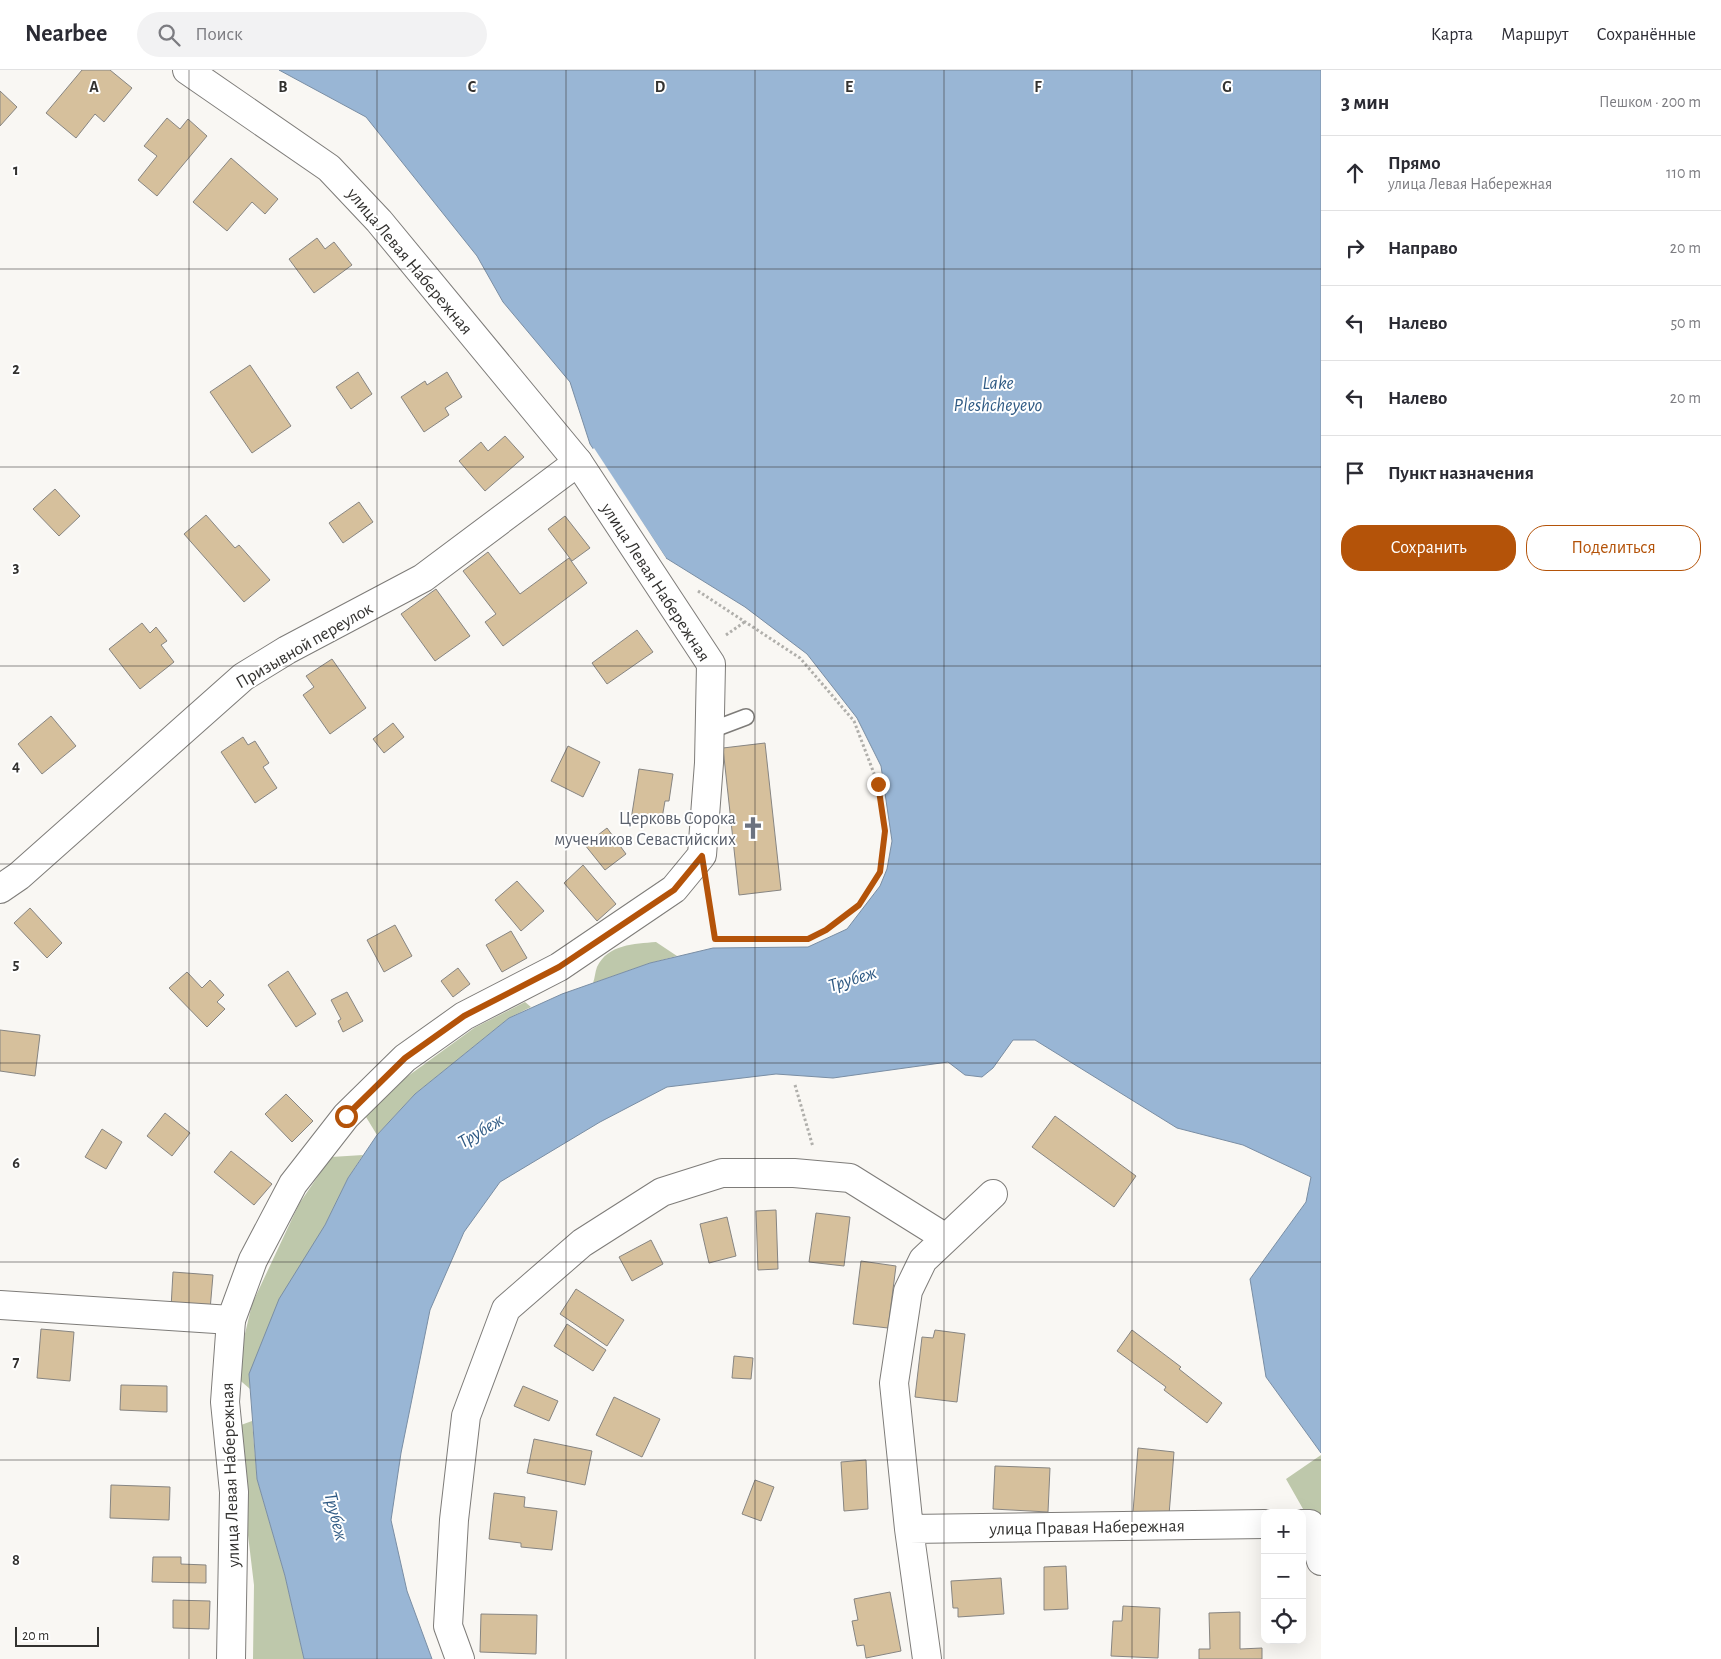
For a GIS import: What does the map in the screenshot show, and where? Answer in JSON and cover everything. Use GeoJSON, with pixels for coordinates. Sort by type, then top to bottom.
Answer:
{"type":"FeatureCollection","features":[{"type":"Feature","properties":{"kind":"street","name":"улица Левая Набережная"},"geometry":{"type":"LineString","coordinates":[[187,70],[329,168],[379,221],[578,462],[711,664],[709,763],[702,856],[674,890],[559,967],[464,1016],[405,1058],[346,1116],[293,1184],[253,1260],[231,1320],[225,1402],[234,1492],[231,1659]]}},
{"type":"Feature","properties":{"kind":"street","name":"Призывной переулок"},"geometry":{"type":"LineString","coordinates":[[0,889],[19,876],[243,677],[288,650],[423,578],[578,462]]}},
{"type":"Feature","properties":{"kind":"street"},"geometry":{"type":"LineString","coordinates":[[460,1659],[448,1626],[454,1520],[466,1416],[506,1310],[582,1243],[662,1192],[722,1173],[794,1173],[850,1178],[946,1238]]}},
{"type":"Feature","properties":{"kind":"street"},"geometry":{"type":"LineString","coordinates":[[927,1659],[909,1529],[894,1383],[908,1292],[923,1260],[993,1194]]}},
{"type":"Feature","properties":{"kind":"street"},"geometry":{"type":"LineString","coordinates":[[0,1305],[231,1320]]}},
{"type":"Feature","properties":{"kind":"street","name":"улица Правая Набережная"},"geometry":{"type":"LineString","coordinates":[[909,1529],[1261,1524]]}},
{"type":"Feature","properties":{"kind":"street"},"geometry":{"type":"LineString","coordinates":[[1306,1524],[1310,1524],[1321,1561]]}},
{"type":"Feature","properties":{"kind":"lane"},"geometry":{"type":"LineString","coordinates":[[709,731],[746,717]]}},
{"type":"Feature","properties":{"kind":"path"},"geometry":{"type":"LineString","coordinates":[[691,587],[800,658],[854,720],[878,784],[885,831],[880,872],[859,905],[826,930],[808,939],[715,939],[702,856]]}},
{"type":"Feature","properties":{"kind":"path"},"geometry":{"type":"LineString","coordinates":[[795,1085],[822,1176]]}},
{"type":"Feature","properties":{"kind":"green space"},"geometry":{"type":"Polygon","coordinates":[[[656,942],[677,956],[650,963],[593,983],[597,967],[608,954],[622,947],[656,942]]]}},
{"type":"Feature","properties":{"kind":"green space"},"geometry":{"type":"Polygon","coordinates":[[[525,1002],[531,1007],[509,1018],[415,1094],[377,1135],[366,1117],[375,1100],[474,1028],[525,1002]]]}},
{"type":"Feature","properties":{"kind":"green space"},"geometry":{"type":"Polygon","coordinates":[[[363,1155],[348,1178],[249,1374],[250,1389],[235,1376],[252,1304],[299,1204],[331,1157],[363,1155]]]}},
{"type":"Feature","properties":{"kind":"green space"},"geometry":{"type":"Polygon","coordinates":[[[252,1421],[257,1479],[285,1576],[304,1659],[253,1659],[254,1585],[245,1510],[241,1425],[252,1421]]]}},
{"type":"Feature","properties":{"kind":"green space"},"geometry":{"type":"Polygon","coordinates":[[[1321,1455],[1321,1558],[1311,1523],[1306,1514],[1306,1509],[1303,1509],[1286,1479],[1321,1455]]]}},
{"type":"Feature","properties":{"kind":"water","name":"Lake Pleshcheyevo"},"geometry":{"type":"Polygon","coordinates":[[[279,70],[1321,70],[1321,1453],[1266,1377],[1250,1279],[1306,1202],[1311,1177],[1243,1145],[1177,1128],[1035,1040],[1013,1040],[993,1068],[982,1077],[965,1075],[948,1062],[833,1078],[776,1074],[667,1087],[600,1122],[500,1182],[464,1232],[430,1310],[401,1453],[391,1520],[407,1591],[432,1659],[304,1659],[285,1576],[257,1479],[249,1374],[279,1299],[325,1225],[348,1178],[377,1135],[415,1094],[509,1018],[562,994],[650,963],[713,948],[808,947],[847,929],[880,886],[887,869],[892,841],[881,766],[857,718],[807,654],[745,607],[666,558],[590,444],[570,382],[503,302],[477,256],[366,117],[279,70]]]}},
{"type":"Feature","properties":{"kind":"pier"},"geometry":{"type":"Polygon","coordinates":[[[594,448],[666,558],[665,560],[592,450],[594,448]]]}},
{"type":"Feature","properties":{"kind":"building"},"geometry":{"type":"Polygon","coordinates":[[[82,70],[110,70],[132,88],[104,122],[95,114],[76,138],[46,113],[82,70]]]}},
{"type":"Feature","properties":{"kind":"building"},"geometry":{"type":"Polygon","coordinates":[[[0,91],[17,107],[0,126],[0,91]]]}},
{"type":"Feature","properties":{"kind":"building"},"geometry":{"type":"Polygon","coordinates":[[[167,118],[180,129],[188,119],[207,136],[157,196],[138,180],[157,156],[144,146],[167,118]]]}},
{"type":"Feature","properties":{"kind":"building"},"geometry":{"type":"Polygon","coordinates":[[[231,158],[278,199],[265,214],[252,202],[227,231],[193,202],[231,158]]]}},
{"type":"Feature","properties":{"kind":"building"},"geometry":{"type":"Polygon","coordinates":[[[317,238],[325,249],[334,242],[352,265],[314,293],[289,259],[317,238]]]}},
{"type":"Feature","properties":{"kind":"building"},"geometry":{"type":"Polygon","coordinates":[[[250,365],[291,426],[252,453],[210,392],[250,365]]]}},
{"type":"Feature","properties":{"kind":"building"},"geometry":{"type":"Polygon","coordinates":[[[358,372],[372,394],[351,409],[336,387],[358,372]]]}},
{"type":"Feature","properties":{"kind":"building"},"geometry":{"type":"Polygon","coordinates":[[[447,372],[462,397],[445,408],[449,415],[424,432],[401,397],[425,381],[427,385],[447,372]]]}},
{"type":"Feature","properties":{"kind":"building"},"geometry":{"type":"Polygon","coordinates":[[[505,436],[524,457],[485,491],[459,461],[481,442],[488,451],[505,436]]]}},
{"type":"Feature","properties":{"kind":"building"},"geometry":{"type":"Polygon","coordinates":[[[55,489],[80,516],[59,536],[33,509],[55,489]]]}},
{"type":"Feature","properties":{"kind":"building"},"geometry":{"type":"Polygon","coordinates":[[[359,502],[373,522],[343,543],[329,523],[359,502]]]}},
{"type":"Feature","properties":{"kind":"building"},"geometry":{"type":"Polygon","coordinates":[[[206,515],[235,548],[239,545],[270,580],[244,602],[184,534],[206,515]]]}},
{"type":"Feature","properties":{"kind":"building"},"geometry":{"type":"Polygon","coordinates":[[[565,516],[590,548],[572,561],[548,529],[565,516]]]}},
{"type":"Feature","properties":{"kind":"building"},"geometry":{"type":"Polygon","coordinates":[[[488,552],[520,594],[569,558],[587,583],[503,646],[485,622],[496,614],[463,571],[488,552]]]}},
{"type":"Feature","properties":{"kind":"building"},"geometry":{"type":"Polygon","coordinates":[[[436,589],[470,636],[435,661],[401,614],[436,589]]]}},
{"type":"Feature","properties":{"kind":"building"},"geometry":{"type":"Polygon","coordinates":[[[142,623],[150,633],[156,627],[167,641],[161,645],[174,662],[140,689],[109,649],[142,623]]]}},
{"type":"Feature","properties":{"kind":"building"},"geometry":{"type":"Polygon","coordinates":[[[637,630],[653,652],[607,684],[592,663],[637,630]]]}},
{"type":"Feature","properties":{"kind":"building"},"geometry":{"type":"Polygon","coordinates":[[[332,659],[366,708],[330,734],[303,695],[314,687],[306,676],[332,659]]]}},
{"type":"Feature","properties":{"kind":"building"},"geometry":{"type":"Polygon","coordinates":[[[51,716],[76,746],[42,774],[18,744],[51,716]]]}},
{"type":"Feature","properties":{"kind":"building"},"geometry":{"type":"Polygon","coordinates":[[[393,723],[404,737],[384,753],[373,739],[393,723]]]}},
{"type":"Feature","properties":{"kind":"building"},"geometry":{"type":"Polygon","coordinates":[[[243,737],[248,745],[255,741],[269,763],[263,767],[277,788],[255,803],[221,752],[243,737]]]}},
{"type":"Feature","properties":{"kind":"building","name":"Церковь Сорока мучеников Севастийских"},"geometry":{"type":"Polygon","coordinates":[[[765,743],[781,890],[739,895],[723,748],[765,743]]]}},
{"type":"Feature","properties":{"kind":"building"},"geometry":{"type":"Polygon","coordinates":[[[568,746],[600,762],[583,797],[551,781],[568,746]]]}},
{"type":"Feature","properties":{"kind":"building"},"geometry":{"type":"Polygon","coordinates":[[[639,769],[673,774],[669,801],[665,801],[661,824],[631,820],[639,769]]]}},
{"type":"Feature","properties":{"kind":"building"},"geometry":{"type":"Polygon","coordinates":[[[607,828],[626,854],[605,870],[585,845],[607,828]]]}},
{"type":"Feature","properties":{"kind":"building"},"geometry":{"type":"Polygon","coordinates":[[[583,865],[616,904],[597,921],[564,883],[583,865]]]}},
{"type":"Feature","properties":{"kind":"building"},"geometry":{"type":"Polygon","coordinates":[[[517,881],[544,911],[521,931],[495,900],[517,881]]]}},
{"type":"Feature","properties":{"kind":"building"},"geometry":{"type":"Polygon","coordinates":[[[30,908],[62,943],[47,958],[14,923],[30,908]]]}},
{"type":"Feature","properties":{"kind":"building"},"geometry":{"type":"Polygon","coordinates":[[[395,925],[412,956],[384,972],[367,940],[395,925]]]}},
{"type":"Feature","properties":{"kind":"building"},"geometry":{"type":"Polygon","coordinates":[[[511,931],[527,958],[502,972],[486,945],[511,931]]]}},
{"type":"Feature","properties":{"kind":"building"},"geometry":{"type":"Polygon","coordinates":[[[458,968],[470,984],[453,997],[441,981],[458,968]]]}},
{"type":"Feature","properties":{"kind":"building"},"geometry":{"type":"Polygon","coordinates":[[[288,971],[316,1014],[296,1027],[268,985],[288,971]]]}},
{"type":"Feature","properties":{"kind":"building"},"geometry":{"type":"Polygon","coordinates":[[[187,972],[202,988],[210,980],[224,995],[217,1002],[225,1009],[207,1027],[169,988],[187,972]]]}},
{"type":"Feature","properties":{"kind":"building"},"geometry":{"type":"Polygon","coordinates":[[[347,992],[363,1021],[343,1032],[338,1021],[341,1019],[331,1000],[347,992]]]}},
{"type":"Feature","properties":{"kind":"building"},"geometry":{"type":"Polygon","coordinates":[[[0,1030],[40,1035],[35,1076],[0,1071],[0,1030]]]}},
{"type":"Feature","properties":{"kind":"building"},"geometry":{"type":"Polygon","coordinates":[[[286,1094],[313,1121],[292,1142],[265,1114],[286,1094]]]}},
{"type":"Feature","properties":{"kind":"building"},"geometry":{"type":"Polygon","coordinates":[[[165,1113],[190,1133],[172,1156],[147,1136],[165,1113]]]}},
{"type":"Feature","properties":{"kind":"building"},"geometry":{"type":"Polygon","coordinates":[[[1055,1116],[1136,1176],[1114,1207],[1032,1147],[1055,1116]]]}},
{"type":"Feature","properties":{"kind":"building"},"geometry":{"type":"Polygon","coordinates":[[[102,1129],[122,1142],[106,1169],[85,1157],[102,1129]]]}},
{"type":"Feature","properties":{"kind":"building"},"geometry":{"type":"Polygon","coordinates":[[[231,1151],[272,1184],[254,1205],[214,1172],[231,1151]]]}},
{"type":"Feature","properties":{"kind":"building"},"geometry":{"type":"Polygon","coordinates":[[[776,1210],[778,1269],[758,1270],[756,1211],[776,1210]]]}},
{"type":"Feature","properties":{"kind":"building"},"geometry":{"type":"Polygon","coordinates":[[[816,1213],[850,1217],[844,1266],[809,1262],[816,1213]]]}},
{"type":"Feature","properties":{"kind":"building"},"geometry":{"type":"Polygon","coordinates":[[[727,1217],[736,1256],[709,1263],[700,1224],[727,1217]]]}},
{"type":"Feature","properties":{"kind":"building"},"geometry":{"type":"Polygon","coordinates":[[[651,1240],[663,1264],[632,1281],[619,1257],[651,1240]]]}},
{"type":"Feature","properties":{"kind":"building"},"geometry":{"type":"Polygon","coordinates":[[[861,1261],[896,1266],[888,1328],[853,1324],[861,1261]]]}},
{"type":"Feature","properties":{"kind":"building"},"geometry":{"type":"Polygon","coordinates":[[[173,1272],[213,1275],[210,1310],[171,1308],[173,1272]]]}},
{"type":"Feature","properties":{"kind":"building"},"geometry":{"type":"Polygon","coordinates":[[[576,1289],[624,1320],[607,1346],[560,1314],[576,1289]]]}},
{"type":"Feature","properties":{"kind":"building"},"geometry":{"type":"Polygon","coordinates":[[[567,1324],[606,1350],[593,1371],[554,1346],[567,1324]]]}},
{"type":"Feature","properties":{"kind":"building"},"geometry":{"type":"Polygon","coordinates":[[[41,1329],[74,1332],[70,1381],[37,1378],[41,1329]]]}},
{"type":"Feature","properties":{"kind":"building"},"geometry":{"type":"Polygon","coordinates":[[[935,1330],[965,1334],[957,1402],[915,1397],[922,1337],[933,1338],[935,1330]]]}},
{"type":"Feature","properties":{"kind":"building"},"geometry":{"type":"Polygon","coordinates":[[[1132,1330],[1181,1367],[1179,1369],[1222,1403],[1207,1423],[1164,1390],[1166,1387],[1117,1351],[1132,1330]]]}},
{"type":"Feature","properties":{"kind":"building"},"geometry":{"type":"Polygon","coordinates":[[[734,1356],[753,1358],[751,1379],[732,1378],[734,1356]]]}},
{"type":"Feature","properties":{"kind":"building"},"geometry":{"type":"Polygon","coordinates":[[[121,1385],[167,1386],[167,1412],[120,1410],[121,1385]]]}},
{"type":"Feature","properties":{"kind":"building"},"geometry":{"type":"Polygon","coordinates":[[[523,1386],[558,1401],[549,1421],[514,1406],[523,1386]]]}},
{"type":"Feature","properties":{"kind":"building"},"geometry":{"type":"Polygon","coordinates":[[[614,1397],[660,1419],[642,1457],[596,1435],[614,1397]]]}},
{"type":"Feature","properties":{"kind":"building"},"geometry":{"type":"Polygon","coordinates":[[[534,1439],[592,1451],[585,1485],[527,1473],[534,1439]]]}},
{"type":"Feature","properties":{"kind":"building"},"geometry":{"type":"Polygon","coordinates":[[[1138,1448],[1174,1452],[1169,1515],[1133,1512],[1138,1448]]]}},
{"type":"Feature","properties":{"kind":"building"},"geometry":{"type":"Polygon","coordinates":[[[866,1460],[868,1509],[844,1511],[841,1462],[866,1460]]]}},
{"type":"Feature","properties":{"kind":"building"},"geometry":{"type":"Polygon","coordinates":[[[995,1466],[1050,1468],[1048,1512],[993,1509],[995,1466]]]}},
{"type":"Feature","properties":{"kind":"building"},"geometry":{"type":"Polygon","coordinates":[[[755,1480],[774,1487],[761,1521],[742,1514],[755,1480]]]}},
{"type":"Feature","properties":{"kind":"building"},"geometry":{"type":"Polygon","coordinates":[[[111,1485],[170,1487],[169,1520],[110,1518],[111,1485]]]}},
{"type":"Feature","properties":{"kind":"building"},"geometry":{"type":"Polygon","coordinates":[[[494,1493],[525,1497],[524,1507],[557,1511],[552,1550],[521,1547],[521,1543],[489,1539],[494,1493]]]}},
{"type":"Feature","properties":{"kind":"building"},"geometry":{"type":"Polygon","coordinates":[[[153,1557],[181,1557],[181,1564],[206,1565],[206,1583],[152,1582],[153,1557]]]}},
{"type":"Feature","properties":{"kind":"building"},"geometry":{"type":"Polygon","coordinates":[[[1066,1566],[1068,1609],[1044,1610],[1044,1567],[1066,1566]]]}},
{"type":"Feature","properties":{"kind":"building"},"geometry":{"type":"Polygon","coordinates":[[[1001,1578],[1004,1614],[958,1617],[958,1608],[953,1608],[951,1581],[1001,1578]]]}},
{"type":"Feature","properties":{"kind":"building"},"geometry":{"type":"Polygon","coordinates":[[[890,1592],[901,1651],[866,1658],[864,1645],[857,1646],[852,1621],[858,1620],[854,1599],[890,1592]]]}},
{"type":"Feature","properties":{"kind":"building"},"geometry":{"type":"Polygon","coordinates":[[[173,1600],[210,1601],[209,1629],[173,1628],[173,1600]]]}},
{"type":"Feature","properties":{"kind":"building"},"geometry":{"type":"Polygon","coordinates":[[[1123,1606],[1160,1608],[1158,1658],[1111,1656],[1113,1621],[1122,1621],[1123,1606]]]}},
{"type":"Feature","properties":{"kind":"building"},"geometry":{"type":"Polygon","coordinates":[[[1240,1612],[1240,1649],[1262,1648],[1262,1659],[1199,1659],[1199,1649],[1210,1649],[1209,1613],[1240,1612]]]}},
{"type":"Feature","properties":{"kind":"building"},"geometry":{"type":"Polygon","coordinates":[[[481,1614],[537,1615],[536,1654],[480,1652],[481,1614]]]}},
{"type":"Feature","properties":{"kind":"place","name":"Церковь Сорока мучеников Севастийских"},"geometry":{"type":"Point","coordinates":[753,828]}},
{"type":"Feature","properties":{"kind":"route"},"geometry":{"type":"LineString","coordinates":[[346,1116],[405,1058],[464,1016],[559,967],[674,890],[702,856],[715,939],[808,939],[826,930],[859,905],[880,872],[885,831],[878,784]]}},
{"type":"Feature","properties":{"kind":"water label","name":"Трубеж"},"geometry":{"type":"Point","coordinates":[852,978]}},
{"type":"Feature","properties":{"kind":"water label","name":"Трубеж"},"geometry":{"type":"Point","coordinates":[480,1130]}},
{"type":"Feature","properties":{"kind":"water label","name":"Трубеж"},"geometry":{"type":"Point","coordinates":[337,1516]}}]}
